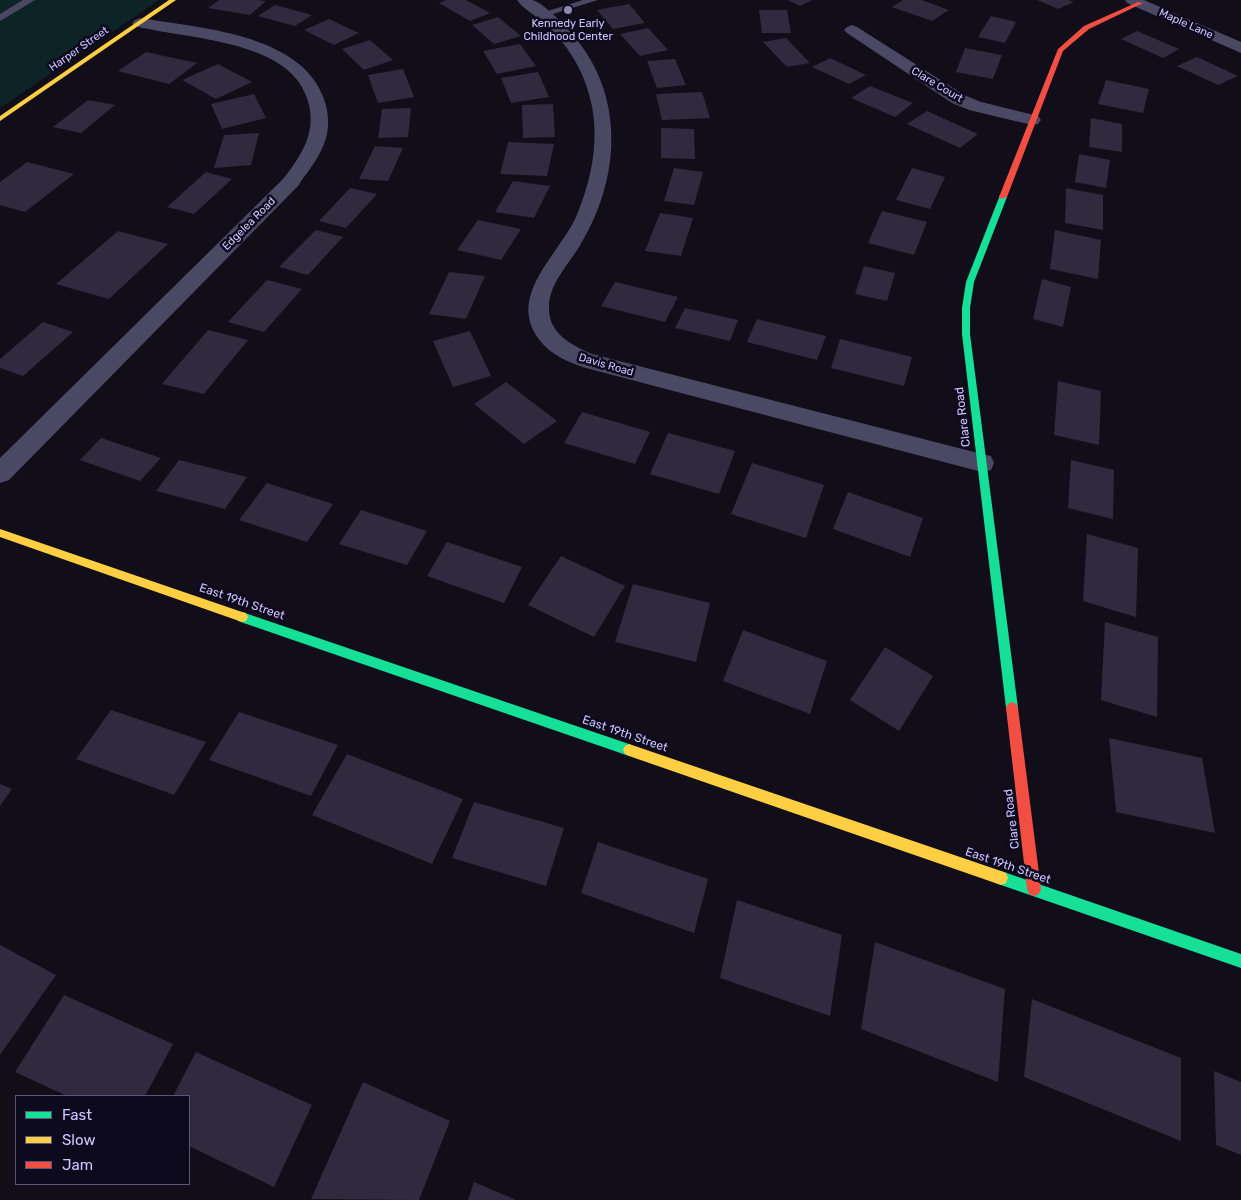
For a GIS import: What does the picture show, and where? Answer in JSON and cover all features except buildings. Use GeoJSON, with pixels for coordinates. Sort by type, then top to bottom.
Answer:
{"type":"FeatureCollection","features":[{"type":"Feature","properties":{"kind":"street","name":"Harper Street"},"geometry":{"type":"LineString","coordinates":[[0,119],[173,0]]}},
{"type":"Feature","properties":{"kind":"street","name":"Davis Road"},"geometry":{"type":"LineString","coordinates":[[524,0],[556,25],[583,58],[601,102],[603,125],[603,150],[597,184],[587,213],[575,239],[542,289],[538,305],[540,325],[553,342],[574,356],[586,360],[982,463]]}},
{"type":"Feature","properties":{"kind":"street","name":"Maple Lane"},"geometry":{"type":"LineString","coordinates":[[1136,2],[1241,48]]}},
{"type":"Feature","properties":{"kind":"street","name":"Clare Road"},"geometry":{"type":"LineString","coordinates":[[1034,889],[966,334],[966,308],[970,282],[1060,50],[1066,40],[1078,31],[1136,2]]}},
{"type":"Feature","properties":{"kind":"street","name":"Edgelea Road"},"geometry":{"type":"LineString","coordinates":[[0,473],[291,182],[308,160],[317,139],[321,115],[316,96],[310,83],[297,69],[281,58],[244,43],[140,23]]}},
{"type":"Feature","properties":{"kind":"street","name":"Clare Court"},"geometry":{"type":"LineString","coordinates":[[852,30],[958,99],[975,106],[1032,120]]}},
{"type":"Feature","properties":{"kind":"street","name":"East 19th Street"},"geometry":{"type":"LineString","coordinates":[[0,533],[1241,961]]}},
{"type":"Feature","properties":{"kind":"lane"},"geometry":{"type":"LineString","coordinates":[[0,18],[30,0]]}},
{"type":"Feature","properties":{"kind":"lane"},"geometry":{"type":"LineString","coordinates":[[544,14],[594,0]]}},
{"type":"Feature","properties":{"kind":"green space"},"geometry":{"type":"Polygon","coordinates":[[[0,0],[159,0],[0,108],[0,0]]]}},
{"type":"Feature","properties":{"kind":"traffic: fast"},"geometry":{"type":"LineString","coordinates":[[1003,197],[970,282],[966,308],[966,334],[1012,708]]}},
{"type":"Feature","properties":{"kind":"traffic: fast"},"geometry":{"type":"LineString","coordinates":[[242,617],[629,750]]}},
{"type":"Feature","properties":{"kind":"traffic: fast"},"geometry":{"type":"LineString","coordinates":[[1001,878],[1241,961]]}},
{"type":"Feature","properties":{"kind":"traffic: slow"},"geometry":{"type":"LineString","coordinates":[[0,119],[173,0]]}},
{"type":"Feature","properties":{"kind":"traffic: slow"},"geometry":{"type":"LineString","coordinates":[[0,533],[242,617]]}},
{"type":"Feature","properties":{"kind":"traffic: slow"},"geometry":{"type":"LineString","coordinates":[[629,750],[1001,878]]}},
{"type":"Feature","properties":{"kind":"traffic: jam"},"geometry":{"type":"LineString","coordinates":[[1003,197],[1060,50],[1086,27],[1140,3]]}},
{"type":"Feature","properties":{"kind":"traffic: jam"},"geometry":{"type":"LineString","coordinates":[[1012,708],[1034,889]]}},
{"type":"Feature","properties":{"kind":"place","name":"Kennedy Early Childhood Center"},"geometry":{"type":"Point","coordinates":[568,10]}}]}
